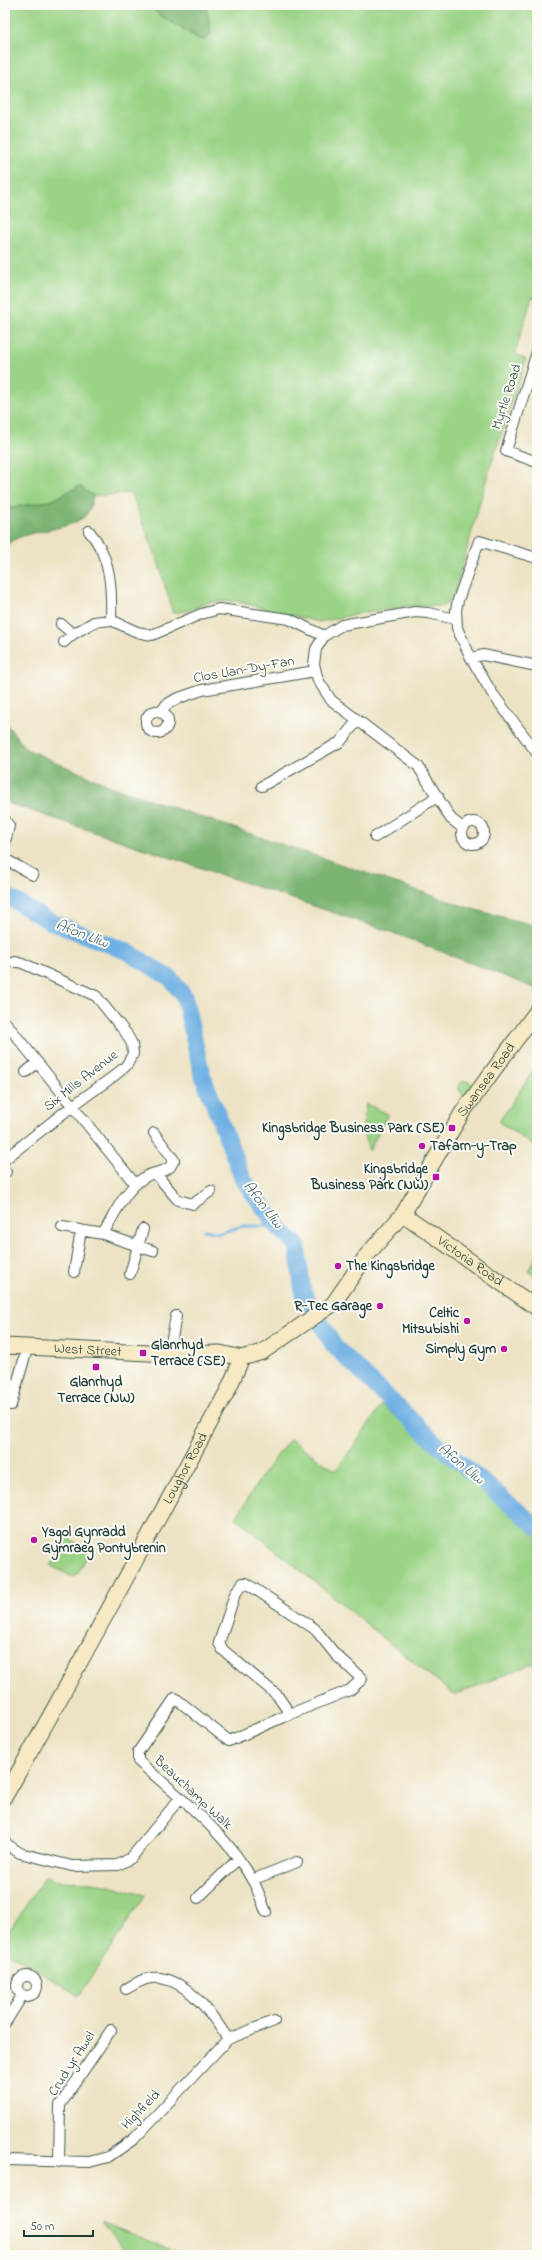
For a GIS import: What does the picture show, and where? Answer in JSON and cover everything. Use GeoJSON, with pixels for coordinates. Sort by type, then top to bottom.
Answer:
{"type":"FeatureCollection","features":[{"type":"Feature","properties":{"kind":"main road","name":"Swansea Road"},"geometry":{"type":"LineString","coordinates":[[242,1358],[262,1352],[333,1304],[367,1255],[403,1214],[462,1113],[537,1011]]}},
{"type":"Feature","properties":{"kind":"main road","name":"Victoria Road"},"geometry":{"type":"LineString","coordinates":[[403,1214],[537,1308]]}},
{"type":"Feature","properties":{"kind":"main road","name":"West Street"},"geometry":{"type":"LineString","coordinates":[[5,1346],[169,1354],[220,1353],[242,1358]]}},
{"type":"Feature","properties":{"kind":"main road","name":"Loughor Road"},"geometry":{"type":"LineString","coordinates":[[5,1796],[87,1652],[113,1600],[228,1390],[242,1358]]}},
{"type":"Feature","properties":{"kind":"street","name":"Myrtle Road"},"geometry":{"type":"LineString","coordinates":[[537,352],[506,451],[537,462]]}},
{"type":"Feature","properties":{"kind":"street"},"geometry":{"type":"LineString","coordinates":[[90,532],[100,538],[108,569],[112,591],[111,620]]}},
{"type":"Feature","properties":{"kind":"street"},"geometry":{"type":"LineString","coordinates":[[537,558],[479,541],[476,545],[458,600],[456,619],[461,638],[492,693],[537,753]]}},
{"type":"Feature","properties":{"kind":"street"},"geometry":{"type":"LineString","coordinates":[[64,642],[72,634],[94,622],[111,620],[137,632],[152,635],[200,614],[219,609],[290,619],[324,636]]}},
{"type":"Feature","properties":{"kind":"street"},"geometry":{"type":"LineString","coordinates":[[456,619],[428,613],[415,612],[342,625],[324,636],[316,650],[314,664],[315,671],[331,700],[418,766],[454,823],[463,828]]}},
{"type":"Feature","properties":{"kind":"street"},"geometry":{"type":"LineString","coordinates":[[61,624],[72,634]]}},
{"type":"Feature","properties":{"kind":"street"},"geometry":{"type":"LineString","coordinates":[[471,658],[483,655],[537,666]]}},
{"type":"Feature","properties":{"kind":"street","name":"Clos Llan-Dy-Fan"},"geometry":{"type":"LineString","coordinates":[[161,713],[166,705],[176,699],[202,690],[315,671]]}},
{"type":"Feature","properties":{"kind":"street"},"geometry":{"type":"LineString","coordinates":[[262,786],[275,785],[340,742],[357,721]]}},
{"type":"Feature","properties":{"kind":"street"},"geometry":{"type":"LineString","coordinates":[[375,837],[438,796]]}},
{"type":"Feature","properties":{"kind":"street"},"geometry":{"type":"LineString","coordinates":[[5,820],[9,826],[5,842]]}},
{"type":"Feature","properties":{"kind":"street"},"geometry":{"type":"LineString","coordinates":[[5,860],[34,875]]}},
{"type":"Feature","properties":{"kind":"street","name":"Six Mills Avenue"},"geometry":{"type":"LineString","coordinates":[[5,964],[15,961],[22,963],[96,996],[115,1018],[132,1044],[132,1054],[126,1066],[71,1107],[5,1160]]}},
{"type":"Feature","properties":{"kind":"street"},"geometry":{"type":"LineString","coordinates":[[5,1022],[71,1107],[135,1184]]}},
{"type":"Feature","properties":{"kind":"street"},"geometry":{"type":"LineString","coordinates":[[26,1072],[37,1063]]}},
{"type":"Feature","properties":{"kind":"street"},"geometry":{"type":"LineString","coordinates":[[103,1234],[124,1196],[135,1184],[146,1176],[167,1170],[174,1160],[154,1133]]}},
{"type":"Feature","properties":{"kind":"street"},"geometry":{"type":"LineString","coordinates":[[155,1173],[178,1200],[193,1204],[211,1191]]}},
{"type":"Feature","properties":{"kind":"street"},"geometry":{"type":"LineString","coordinates":[[62,1227],[103,1234],[153,1251]]}},
{"type":"Feature","properties":{"kind":"street"},"geometry":{"type":"LineString","coordinates":[[130,1274],[143,1229]]}},
{"type":"Feature","properties":{"kind":"street"},"geometry":{"type":"LineString","coordinates":[[74,1272],[81,1230]]}},
{"type":"Feature","properties":{"kind":"street"},"geometry":{"type":"LineString","coordinates":[[169,1354],[176,1316]]}},
{"type":"Feature","properties":{"kind":"street"},"geometry":{"type":"LineString","coordinates":[[8,1405],[27,1348]]}},
{"type":"Feature","properties":{"kind":"street","name":"Beauchamp Walk"},"geometry":{"type":"LineString","coordinates":[[266,1912],[252,1880],[233,1851],[180,1798],[138,1761],[138,1752],[175,1698],[229,1741],[350,1690],[362,1679],[335,1654],[315,1629],[246,1583],[243,1583],[235,1594],[220,1643],[223,1650],[277,1695],[290,1714]]}},
{"type":"Feature","properties":{"kind":"street"},"geometry":{"type":"LineString","coordinates":[[5,1843],[20,1853],[72,1866],[118,1865],[130,1858],[180,1798]]}},
{"type":"Feature","properties":{"kind":"street"},"geometry":{"type":"LineString","coordinates":[[198,1898],[238,1859]]}},
{"type":"Feature","properties":{"kind":"street"},"geometry":{"type":"LineString","coordinates":[[252,1880],[297,1862]]}},
{"type":"Feature","properties":{"kind":"street"},"geometry":{"type":"LineString","coordinates":[[126,1989],[150,1978],[174,1982],[211,2012],[228,2039]]}},
{"type":"Feature","properties":{"kind":"street"},"geometry":{"type":"LineString","coordinates":[[5,2023],[22,1996]]}},
{"type":"Feature","properties":{"kind":"street","name":"Highfield"},"geometry":{"type":"LineString","coordinates":[[5,2160],[89,2162],[108,2157],[134,2139],[228,2039],[274,2021]]}},
{"type":"Feature","properties":{"kind":"street","name":"Crud yr Awel"},"geometry":{"type":"LineString","coordinates":[[59,2162],[60,2105],[111,2030]]}},
{"type":"Feature","properties":{"kind":"green space"},"geometry":{"type":"Polygon","coordinates":[[[5,5],[151,5],[158,14],[201,40],[211,34],[206,5],[537,5],[537,298],[532,297],[515,353],[526,360],[487,477],[454,595],[444,606],[409,606],[372,611],[319,622],[235,601],[210,602],[189,610],[173,613],[158,561],[131,493],[93,496],[79,486],[53,500],[5,509],[5,5]]]}},
{"type":"Feature","properties":{"kind":"green space"},"geometry":{"type":"Polygon","coordinates":[[[151,5],[206,5],[211,34],[207,39],[201,40],[158,14],[151,5]]]}},
{"type":"Feature","properties":{"kind":"green space"},"geometry":{"type":"Polygon","coordinates":[[[80,486],[93,496],[87,514],[69,525],[22,536],[5,547],[5,509],[53,500],[80,486]]]}},
{"type":"Feature","properties":{"kind":"green space"},"geometry":{"type":"Polygon","coordinates":[[[5,722],[26,749],[110,786],[472,909],[537,926],[537,989],[391,932],[5,802],[5,722]]]}},
{"type":"Feature","properties":{"kind":"green space"},"geometry":{"type":"Polygon","coordinates":[[[537,1065],[537,1148],[499,1122],[537,1065]]]}},
{"type":"Feature","properties":{"kind":"green space"},"geometry":{"type":"Polygon","coordinates":[[[466,1081],[471,1083],[473,1088],[471,1093],[466,1095],[461,1093],[459,1088],[461,1083],[466,1081]]]}},
{"type":"Feature","properties":{"kind":"green space"},"geometry":{"type":"Polygon","coordinates":[[[366,1104],[388,1114],[369,1151],[362,1130],[366,1104]]]}},
{"type":"Feature","properties":{"kind":"green space"},"geometry":{"type":"Polygon","coordinates":[[[537,1255],[537,1277],[528,1271],[537,1255]]]}},
{"type":"Feature","properties":{"kind":"green space"},"geometry":{"type":"Polygon","coordinates":[[[382,1405],[537,1537],[537,1662],[454,1695],[236,1518],[263,1474],[290,1439],[336,1471],[382,1405]]]}},
{"type":"Feature","properties":{"kind":"green space"},"geometry":{"type":"Polygon","coordinates":[[[67,1538],[90,1551],[78,1573],[73,1577],[51,1566],[67,1538]]]}},
{"type":"Feature","properties":{"kind":"green space"},"geometry":{"type":"Polygon","coordinates":[[[46,1875],[57,1881],[93,1882],[145,1895],[79,1996],[5,1951],[5,1937],[46,1875]]]}},
{"type":"Feature","properties":{"kind":"green space"},"geometry":{"type":"Polygon","coordinates":[[[101,2222],[184,2255],[129,2255],[101,2222]]]}},
{"type":"Feature","properties":{"kind":"waterway","name":"Afon Lliw"},"geometry":{"type":"LineString","coordinates":[[5,895],[49,921],[128,952],[170,978],[184,996],[202,1074],[243,1179],[277,1226],[297,1245],[303,1292],[334,1346],[428,1436],[537,1527]]}},
{"type":"Feature","properties":{"kind":"waterway"},"geometry":{"type":"LineString","coordinates":[[204,1230],[219,1233],[243,1226],[277,1226]]}},
{"type":"Feature","properties":{"kind":"place","name":"Kingsbridge Business Park (SE)"},"geometry":{"type":"Point","coordinates":[452,1128]}},
{"type":"Feature","properties":{"kind":"place","name":"Tafarn-y-Trap"},"geometry":{"type":"Point","coordinates":[422,1146]}},
{"type":"Feature","properties":{"kind":"place","name":"Kingsbridge Business Park (NW)"},"geometry":{"type":"Point","coordinates":[436,1177]}},
{"type":"Feature","properties":{"kind":"place","name":"The Kingsbridge"},"geometry":{"type":"Point","coordinates":[338,1266]}},
{"type":"Feature","properties":{"kind":"place","name":"R-Tec Garage"},"geometry":{"type":"Point","coordinates":[380,1306]}},
{"type":"Feature","properties":{"kind":"place","name":"Celtic Mitsubishi"},"geometry":{"type":"Point","coordinates":[467,1321]}},
{"type":"Feature","properties":{"kind":"place","name":"Simply Gym"},"geometry":{"type":"Point","coordinates":[504,1349]}},
{"type":"Feature","properties":{"kind":"place","name":"Glanrhyd Terrace (SE)"},"geometry":{"type":"Point","coordinates":[143,1353]}},
{"type":"Feature","properties":{"kind":"place","name":"Glanrhyd Terrace (NW)"},"geometry":{"type":"Point","coordinates":[96,1367]}},
{"type":"Feature","properties":{"kind":"place","name":"Ysgol Gynradd Gymraeg Pontybrenin"},"geometry":{"type":"Point","coordinates":[34,1540]}}]}
